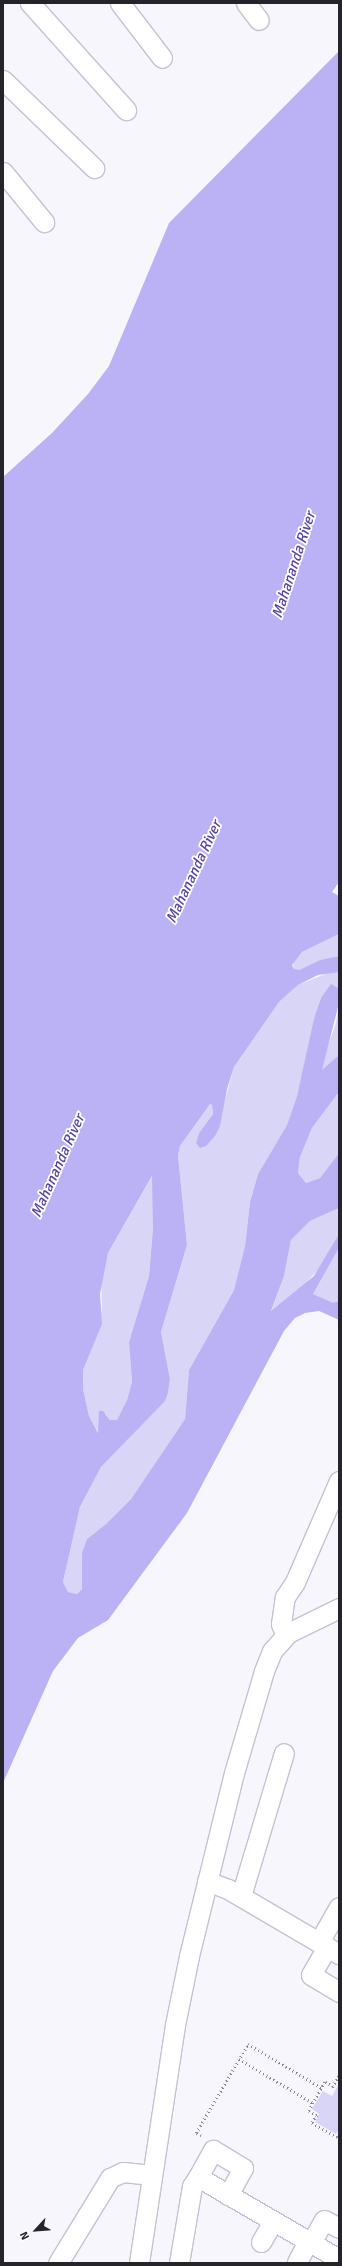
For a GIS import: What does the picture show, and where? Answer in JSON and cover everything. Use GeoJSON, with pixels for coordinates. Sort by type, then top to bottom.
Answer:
{"type":"FeatureCollection","features":[{"type":"Feature","properties":{"kind":"street"},"geometry":{"type":"LineString","coordinates":[[30,3],[126,110]]}},
{"type":"Feature","properties":{"kind":"street"},"geometry":{"type":"LineString","coordinates":[[120,3],[162,58]]}},
{"type":"Feature","properties":{"kind":"street"},"geometry":{"type":"LineString","coordinates":[[246,3],[259,20]]}},
{"type":"Feature","properties":{"kind":"street"},"geometry":{"type":"LineString","coordinates":[[3,80],[94,168]]}},
{"type":"Feature","properties":{"kind":"street"},"geometry":{"type":"LineString","coordinates":[[3,172],[44,222]]}},
{"type":"Feature","properties":{"kind":"street"},"geometry":{"type":"LineString","coordinates":[[286,1635],[281,1624],[285,1597],[295,1582],[339,1481]]}},
{"type":"Feature","properties":{"kind":"street"},"geometry":{"type":"LineString","coordinates":[[139,2263],[175,2025],[207,1881],[234,1773],[266,1666],[272,1651],[286,1635],[305,1623],[339,1608]]}},
{"type":"Feature","properties":{"kind":"street"},"geometry":{"type":"LineString","coordinates":[[241,1896],[284,1753]]}},
{"type":"Feature","properties":{"kind":"street"},"geometry":{"type":"LineString","coordinates":[[207,1881],[241,1896],[328,1948]]}},
{"type":"Feature","properties":{"kind":"street"},"geometry":{"type":"LineString","coordinates":[[339,1907],[328,1948],[310,1975],[339,1992]]}},
{"type":"Feature","properties":{"kind":"street"},"geometry":{"type":"LineString","coordinates":[[179,2263],[192,2186],[213,2150],[243,2168],[228,2195]]}},
{"type":"Feature","properties":{"kind":"street"},"geometry":{"type":"LineString","coordinates":[[58,2263],[110,2178],[123,2172],[152,2175]]}},
{"type":"Feature","properties":{"kind":"street"},"geometry":{"type":"LineString","coordinates":[[198,2177],[309,2242],[336,2260]]}},
{"type":"Feature","properties":{"kind":"street"},"geometry":{"type":"LineString","coordinates":[[297,2262],[324,2220],[339,2228]]}},
{"type":"Feature","properties":{"kind":"street"},"geometry":{"type":"LineString","coordinates":[[261,2242],[273,2221]]}},
{"type":"Feature","properties":{"kind":"path"},"geometry":{"type":"LineString","coordinates":[[213,2150],[208,2140],[196,2133],[248,2044],[322,2088]]}},
{"type":"Feature","properties":{"kind":"path"},"geometry":{"type":"LineString","coordinates":[[239,2059],[313,2103]]}},
{"type":"Feature","properties":{"kind":"path"},"geometry":{"type":"LineString","coordinates":[[339,2076],[333,2087],[325,2082],[309,2111],[317,2115],[312,2123],[337,2138],[339,2134]]}},
{"type":"Feature","properties":{"kind":"shaded area"},"geometry":{"type":"Polygon","coordinates":[[[339,934],[339,956],[320,960],[299,970],[294,970],[293,961],[302,952],[339,934]]]}},
{"type":"Feature","properties":{"kind":"shaded area"},"geometry":{"type":"Polygon","coordinates":[[[333,971],[339,972],[339,994],[338,988],[321,998],[297,1096],[287,1125],[258,1174],[250,1202],[245,1246],[234,1290],[189,1370],[185,1419],[131,1499],[106,1524],[87,1539],[82,1589],[77,1594],[68,1592],[63,1582],[80,1507],[101,1467],[164,1401],[168,1393],[170,1379],[161,1332],[187,1245],[178,1156],[180,1146],[210,1104],[212,1105],[213,1114],[199,1133],[196,1143],[223,1107],[234,1067],[279,1002],[298,985],[333,971]]]}},
{"type":"Feature","properties":{"kind":"shaded area"},"geometry":{"type":"Polygon","coordinates":[[[339,1003],[339,1055],[322,1071],[322,1063],[336,1023],[339,1003]]]}},
{"type":"Feature","properties":{"kind":"shaded area"},"geometry":{"type":"Polygon","coordinates":[[[339,1092],[339,1153],[320,1178],[306,1183],[298,1173],[300,1157],[312,1128],[339,1092]]]}},
{"type":"Feature","properties":{"kind":"shaded area"},"geometry":{"type":"Polygon","coordinates":[[[153,1175],[153,1228],[149,1276],[129,1342],[132,1382],[127,1400],[117,1420],[110,1420],[106,1414],[99,1411],[99,1434],[89,1416],[83,1389],[83,1370],[102,1310],[101,1280],[108,1253],[153,1175]]]}},
{"type":"Feature","properties":{"kind":"shaded area"},"geometry":{"type":"Polygon","coordinates":[[[339,1208],[339,1234],[321,1267],[299,1290],[271,1312],[284,1276],[291,1240],[310,1221],[339,1208]]]}},
{"type":"Feature","properties":{"kind":"shaded area"},"geometry":{"type":"Polygon","coordinates":[[[339,1248],[339,1301],[333,1304],[313,1294],[339,1248]]]}},
{"type":"Feature","properties":{"kind":"shaded area"},"geometry":{"type":"Polygon","coordinates":[[[339,2084],[339,2129],[336,2134],[315,2122],[319,2114],[312,2109],[323,2091],[332,2096],[339,2084]]]}},
{"type":"Feature","properties":{"kind":"water","name":"Mahananda River"},"geometry":{"type":"Polygon","coordinates":[[[339,51],[339,882],[332,892],[339,896],[339,934],[302,952],[292,965],[294,969],[299,970],[320,960],[339,956],[339,972],[318,975],[298,985],[279,1002],[234,1067],[227,1089],[220,1126],[215,1136],[206,1146],[200,1148],[196,1143],[199,1133],[213,1114],[212,1105],[210,1104],[180,1146],[178,1156],[187,1245],[161,1332],[170,1379],[168,1393],[165,1401],[101,1467],[80,1507],[63,1582],[68,1592],[77,1594],[82,1589],[82,1553],[87,1539],[106,1524],[131,1499],[185,1419],[189,1370],[234,1290],[245,1246],[250,1202],[258,1174],[287,1125],[297,1096],[314,1019],[321,998],[331,984],[338,988],[339,1003],[322,1070],[339,1055],[339,1092],[312,1128],[300,1157],[298,1173],[306,1183],[320,1178],[339,1153],[339,1208],[310,1221],[291,1240],[284,1276],[271,1311],[314,1276],[339,1234],[339,1248],[313,1294],[333,1303],[339,1301],[339,1320],[319,1311],[305,1313],[295,1318],[284,1331],[187,1513],[108,1620],[78,1638],[53,1671],[3,1783],[3,477],[52,433],[88,394],[109,366],[169,223],[339,51]],[[152,1176],[108,1253],[100,1294],[102,1324],[83,1370],[83,1389],[89,1416],[98,1433],[99,1411],[103,1411],[110,1420],[117,1420],[127,1400],[132,1382],[129,1342],[149,1276],[153,1228],[152,1176]]]}}]}
